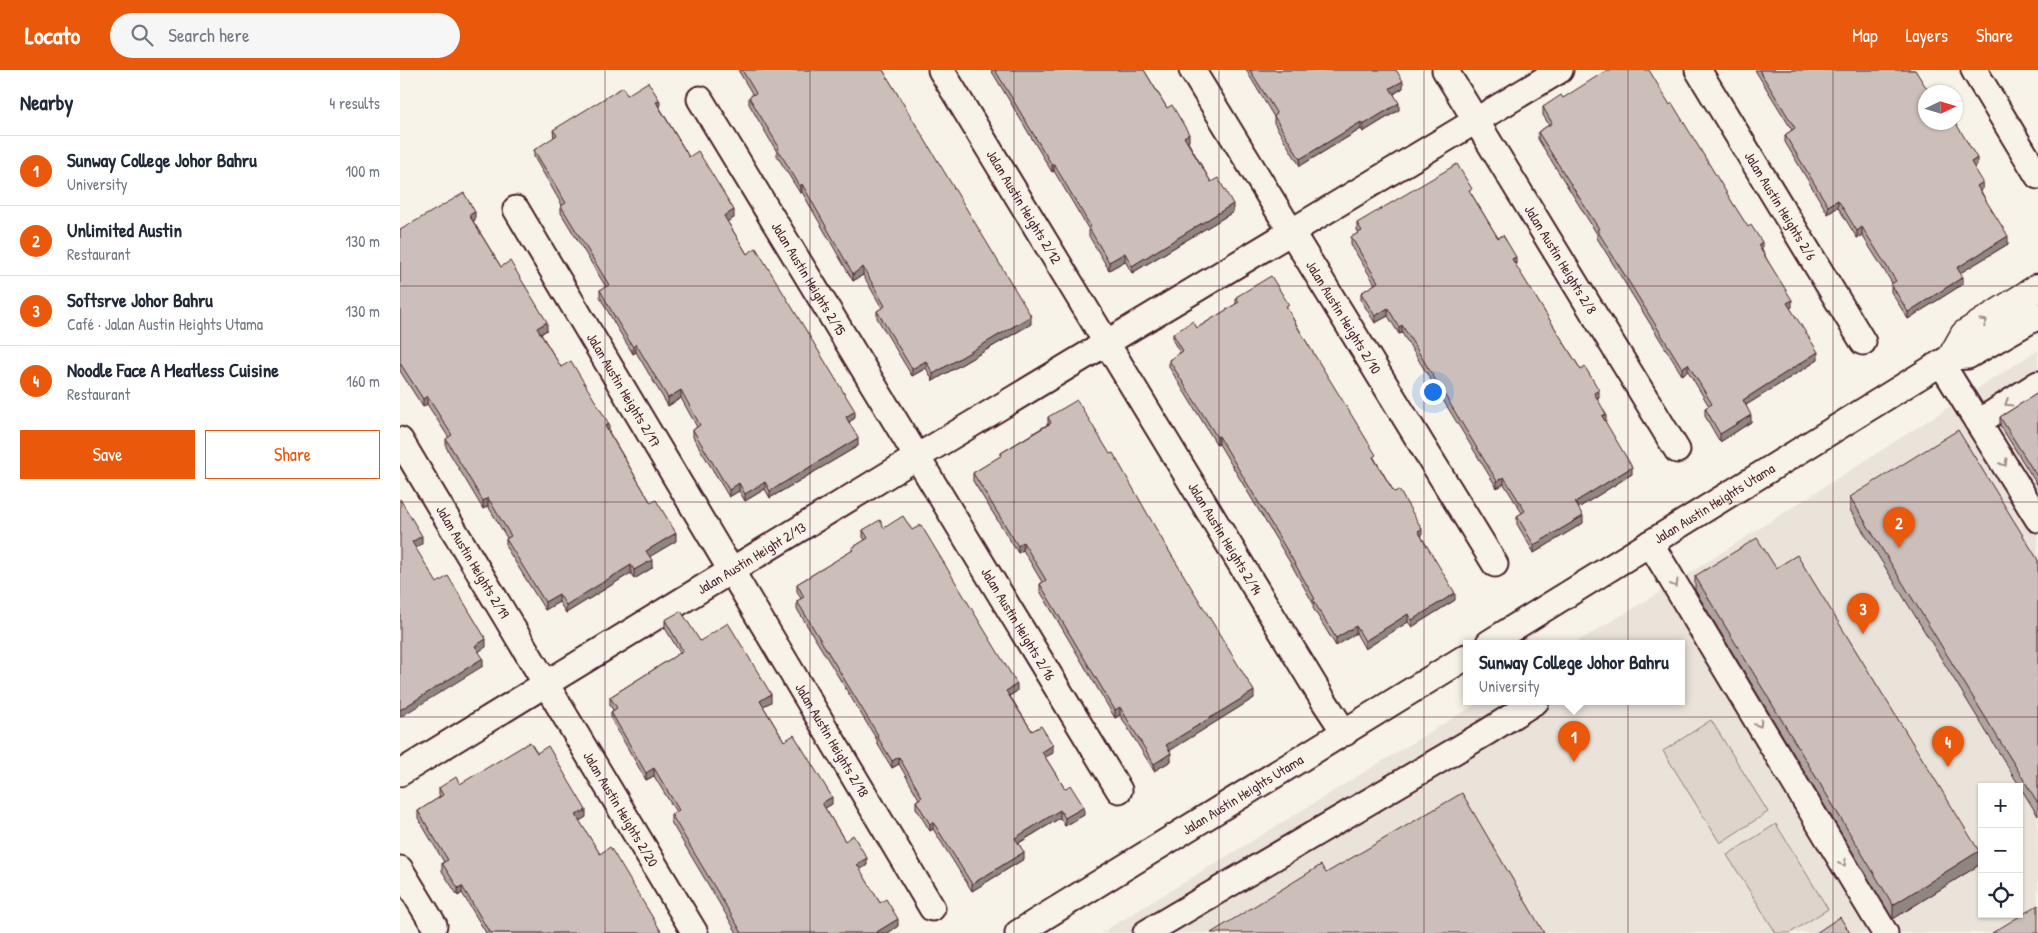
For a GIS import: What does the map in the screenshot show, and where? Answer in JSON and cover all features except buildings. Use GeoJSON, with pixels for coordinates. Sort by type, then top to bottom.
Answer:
{"type":"FeatureCollection","features":[{"type":"Feature","properties":{"kind":"main road"},"geometry":{"type":"LineString","coordinates":[[1946,360],[1965,334],[2038,288]]}},
{"type":"Feature","properties":{"kind":"street","name":"Jalan Austin Heights 2/12"},"geometry":{"type":"LineString","coordinates":[[940,70],[1106,344]]}},
{"type":"Feature","properties":{"kind":"street","name":"Jalan Austin Heights 2/10"},"geometry":{"type":"LineString","coordinates":[[1192,70],[1495,564]]}},
{"type":"Feature","properties":{"kind":"street","name":"Jalan Austin Heights 2/8"},"geometry":{"type":"LineString","coordinates":[[1445,70],[1677,450]]}},
{"type":"Feature","properties":{"kind":"street","name":"Jalan Austin Height 2/13"},"geometry":{"type":"LineString","coordinates":[[400,773],[917,457],[1560,70]]}},
{"type":"Feature","properties":{"kind":"street","name":"Jalan Austin Heights 2/6"},"geometry":{"type":"LineString","coordinates":[[1698,70],[1863,342]]}},
{"type":"Feature","properties":{"kind":"street"},"geometry":{"type":"LineString","coordinates":[[1974,70],[2038,176]]}},
{"type":"Feature","properties":{"kind":"street","name":"Jalan Austin Heights 2/15"},"geometry":{"type":"LineString","coordinates":[[700,99],[917,457]]}},
{"type":"Feature","properties":{"kind":"street","name":"Jalan Austin Heights 2/17"},"geometry":{"type":"LineString","coordinates":[[516,209],[732,571]]}},
{"type":"Feature","properties":{"kind":"street","name":"Jalan Austin Heights Utama"},"geometry":{"type":"LineString","coordinates":[[1494,640],[1946,360],[1968,356],[2038,316]]}},
{"type":"Feature","properties":{"kind":"street","name":"Jalan Austin Heights 2/14"},"geometry":{"type":"LineString","coordinates":[[1106,344],[1345,733]]}},
{"type":"Feature","properties":{"kind":"street"},"geometry":{"type":"LineString","coordinates":[[1946,360],[1978,422],[2038,519]]}},
{"type":"Feature","properties":{"kind":"street"},"geometry":{"type":"LineString","coordinates":[[1978,422],[2038,384]]}},
{"type":"Feature","properties":{"kind":"street","name":"Jalan Austin Heights 2/19"},"geometry":{"type":"LineString","coordinates":[[400,440],[546,685]]}},
{"type":"Feature","properties":{"kind":"street","name":"Jalan Austin Heights 2/16"},"geometry":{"type":"LineString","coordinates":[[917,457],[1118,790]]}},
{"type":"Feature","properties":{"kind":"street"},"geometry":{"type":"LineString","coordinates":[[1650,543],[1885,933]]}},
{"type":"Feature","properties":{"kind":"street","name":"Jalan Austin Heights 2/18"},"geometry":{"type":"LineString","coordinates":[[732,571],[932,908]]}},
{"type":"Feature","properties":{"kind":"street","name":"Jalan Austin Heights Utama"},"geometry":{"type":"LineString","coordinates":[[1018,933],[1463,659]]}},
{"type":"Feature","properties":{"kind":"street","name":"Jalan Austin Heights 2/20"},"geometry":{"type":"LineString","coordinates":[[546,685],[695,933]]}},
{"type":"Feature","properties":{"kind":"street"},"geometry":{"type":"LineString","coordinates":[[1146,933],[1530,705]]}},
{"type":"Feature","properties":{"kind":"street"},"geometry":{"type":"LineString","coordinates":[[400,869],[434,925]]}},
{"type":"Feature","properties":{"kind":"shaded area"},"geometry":{"type":"Polygon","coordinates":[[[2038,350],[2038,933],[1101,933],[1474,705],[1685,705],[1685,640],[1580,640],[1660,592],[2038,350]]]}},
{"type":"Feature","properties":{"kind":"shaded area"},"geometry":{"type":"Polygon","coordinates":[[[1711,720],[1768,812],[1720,843],[1663,751],[1711,720]]]}},
{"type":"Feature","properties":{"kind":"shaded area"},"geometry":{"type":"Polygon","coordinates":[[[1776,824],[1828,909],[1790,933],[1776,933],[1727,855],[1776,824]]]}},
{"type":"Feature","properties":{"kind":"place","name":"Unlimited Austin"},"geometry":{"type":"Point","coordinates":[1899,548]}},
{"type":"Feature","properties":{"kind":"place","name":"Softsrve Johor Bahru"},"geometry":{"type":"Point","coordinates":[1863,634]}},
{"type":"Feature","properties":{"kind":"place","name":"Sunway College Johor Bahru"},"geometry":{"type":"Point","coordinates":[1574,762]}},
{"type":"Feature","properties":{"kind":"place","name":"Noodle Face A Meatless Cuisine"},"geometry":{"type":"Point","coordinates":[1948,767]}}]}
